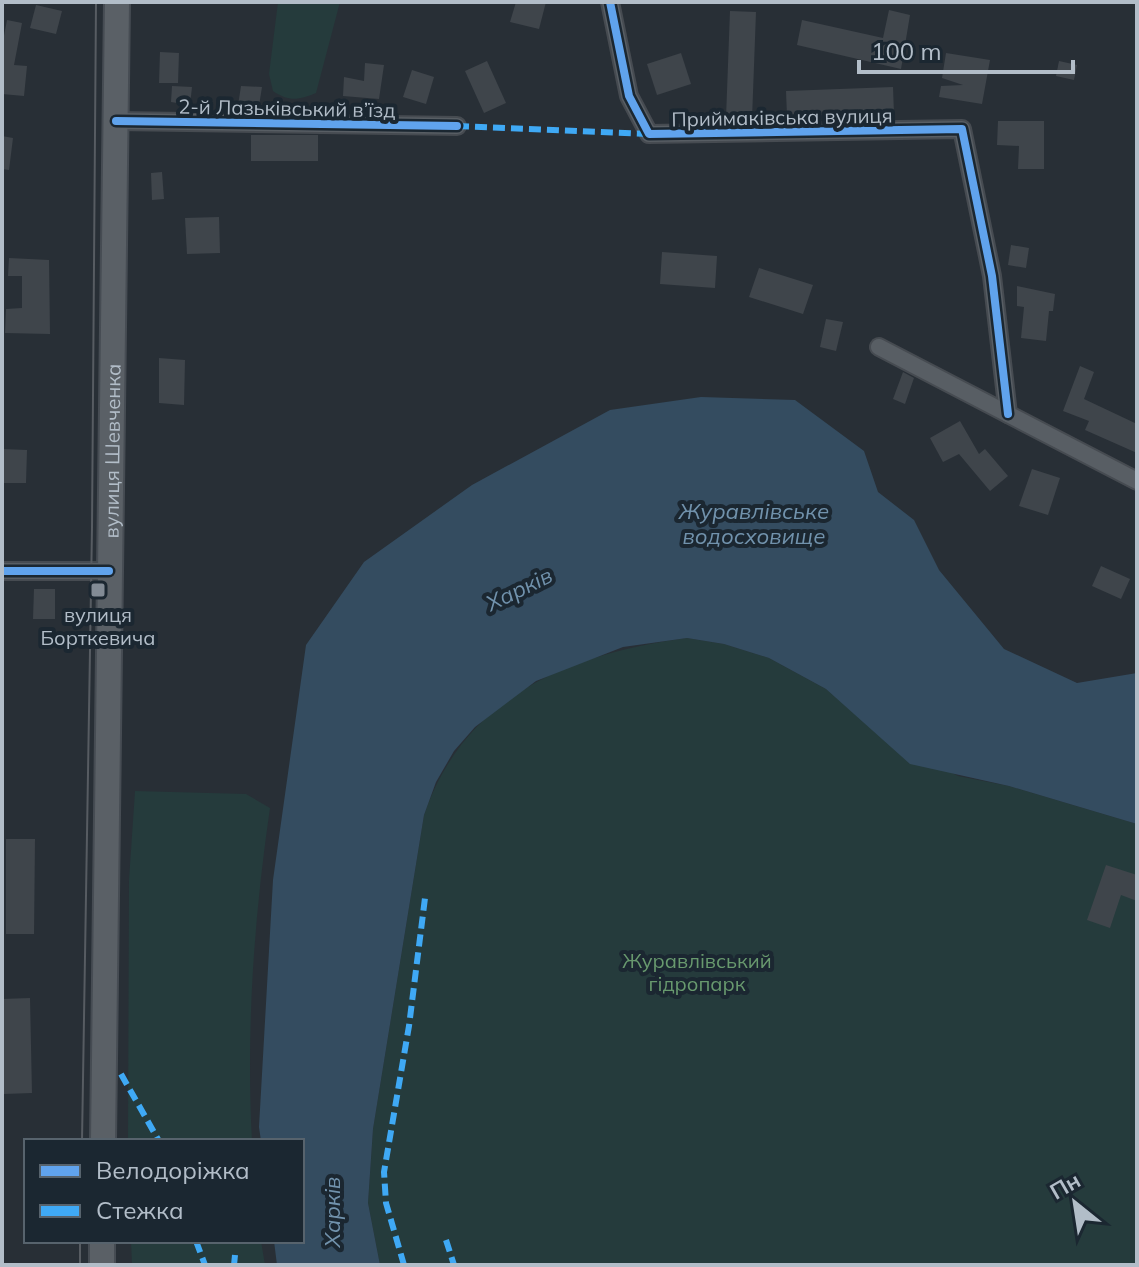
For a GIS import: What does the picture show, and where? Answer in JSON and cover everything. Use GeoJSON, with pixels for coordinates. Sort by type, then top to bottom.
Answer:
{"type":"FeatureCollection","features":[{"type":"Feature","properties":{"kind":"main road","name":"вулиця Шевченка"},"geometry":{"type":"LineString","coordinates":[[103,1139],[117,2]]}},
{"type":"Feature","properties":{"kind":"main road"},"geometry":{"type":"LineString","coordinates":[[102,1243],[102,1265]]}},
{"type":"Feature","properties":{"kind":"street","name":"Приймаківська вулиця"},"geometry":{"type":"LineString","coordinates":[[610,2],[613,31],[629,96],[649,134],[962,129],[992,276],[1008,414]]}},
{"type":"Feature","properties":{"kind":"street","name":"2-й Лазьківський в’їзд"},"geometry":{"type":"LineString","coordinates":[[116,121],[457,126]]}},
{"type":"Feature","properties":{"kind":"street"},"geometry":{"type":"LineString","coordinates":[[879,347],[1137,481]]}},
{"type":"Feature","properties":{"kind":"street"},"geometry":{"type":"LineString","coordinates":[[2,571],[109,571]]}},
{"type":"Feature","properties":{"kind":"green space"},"geometry":{"type":"Polygon","coordinates":[[[278,2],[340,2],[316,93],[294,99],[273,91],[269,74],[278,2]]]}},
{"type":"Feature","properties":{"kind":"green space","name":"Журавлівський гідропарк"},"geometry":{"type":"Polygon","coordinates":[[[687,638],[724,644],[769,658],[826,689],[876,732],[958,776],[1009,786],[1137,824],[1137,1265],[380,1265],[368,1203],[373,1129],[424,815],[442,774],[466,739],[494,710],[527,688],[563,669],[602,656],[687,638]]]}},
{"type":"Feature","properties":{"kind":"green space"},"geometry":{"type":"Polygon","coordinates":[[[135,791],[246,794],[270,808],[253,974],[250,1057],[252,1139],[128,1139],[129,880],[135,791]]]}},
{"type":"Feature","properties":{"kind":"green space"},"geometry":{"type":"Polygon","coordinates":[[[131,1243],[261,1243],[265,1265],[132,1265],[131,1243]]]}},
{"type":"Feature","properties":{"kind":"water","name":"Журавлівське водосховище"},"geometry":{"type":"Polygon","coordinates":[[[701,397],[795,400],[864,451],[878,492],[914,520],[939,570],[1004,649],[1077,683],[1137,673],[1137,824],[1009,786],[910,764],[826,689],[769,658],[724,644],[687,638],[623,647],[536,681],[475,727],[454,751],[436,782],[424,815],[373,1129],[368,1203],[380,1265],[277,1265],[274,1243],[304,1243],[304,1139],[261,1139],[259,1127],[273,880],[306,645],[364,562],[472,485],[610,410],[701,397]]]}},
{"type":"Feature","properties":{"kind":"building"},"geometry":{"type":"Polygon","coordinates":[[[516,2],[546,2],[539,29],[510,22],[516,2]]]}},
{"type":"Feature","properties":{"kind":"building"},"geometry":{"type":"Polygon","coordinates":[[[36,5],[62,11],[56,34],[30,28],[36,5]]]}},
{"type":"Feature","properties":{"kind":"building"},"geometry":{"type":"Polygon","coordinates":[[[889,10],[910,15],[901,69],[797,45],[802,20],[883,38],[889,10]]]}},
{"type":"Feature","properties":{"kind":"building"},"geometry":{"type":"Polygon","coordinates":[[[730,11],[756,12],[752,119],[726,118],[730,11]]]}},
{"type":"Feature","properties":{"kind":"building"},"geometry":{"type":"Polygon","coordinates":[[[7,20],[22,23],[14,65],[27,66],[24,96],[2,94],[2,46],[7,20]]]}},
{"type":"Feature","properties":{"kind":"building"},"geometry":{"type":"Polygon","coordinates":[[[160,52],[179,53],[178,83],[159,83],[160,52]]]}},
{"type":"Feature","properties":{"kind":"building"},"geometry":{"type":"Polygon","coordinates":[[[681,53],[691,84],[657,95],[647,64],[681,53]]]}},
{"type":"Feature","properties":{"kind":"building"},"geometry":{"type":"Polygon","coordinates":[[[946,53],[990,60],[982,104],[939,97],[941,86],[963,85],[942,78],[946,53]]]}},
{"type":"Feature","properties":{"kind":"building"},"geometry":{"type":"Polygon","coordinates":[[[487,61],[506,103],[484,113],[465,71],[487,61]]]}},
{"type":"Feature","properties":{"kind":"building"},"geometry":{"type":"Polygon","coordinates":[[[1059,61],[1077,65],[1074,80],[1056,76],[1059,61]]]}},
{"type":"Feature","properties":{"kind":"building"},"geometry":{"type":"Polygon","coordinates":[[[365,63],[384,65],[379,99],[343,96],[344,77],[364,81],[365,63]]]}},
{"type":"Feature","properties":{"kind":"building"},"geometry":{"type":"Polygon","coordinates":[[[412,70],[434,77],[426,104],[403,97],[412,70]]]}},
{"type":"Feature","properties":{"kind":"building"},"geometry":{"type":"Polygon","coordinates":[[[172,86],[192,87],[190,105],[171,102],[172,86]]]}},
{"type":"Feature","properties":{"kind":"building"},"geometry":{"type":"Polygon","coordinates":[[[241,86],[262,87],[258,112],[237,112],[241,86]]]}},
{"type":"Feature","properties":{"kind":"building"},"geometry":{"type":"Polygon","coordinates":[[[893,87],[894,114],[787,116],[786,91],[893,87]]]}},
{"type":"Feature","properties":{"kind":"building"},"geometry":{"type":"Polygon","coordinates":[[[998,121],[1044,121],[1044,169],[1018,169],[1019,146],[997,145],[998,121]]]}},
{"type":"Feature","properties":{"kind":"building"},"geometry":{"type":"Polygon","coordinates":[[[251,135],[318,135],[318,161],[251,161],[251,135]]]}},
{"type":"Feature","properties":{"kind":"building"},"geometry":{"type":"Polygon","coordinates":[[[2,136],[13,138],[9,170],[2,169],[2,136]]]}},
{"type":"Feature","properties":{"kind":"building"},"geometry":{"type":"Polygon","coordinates":[[[162,172],[164,199],[152,200],[151,173],[162,172]]]}},
{"type":"Feature","properties":{"kind":"building"},"geometry":{"type":"Polygon","coordinates":[[[219,217],[220,253],[187,254],[185,218],[219,217]]]}},
{"type":"Feature","properties":{"kind":"building"},"geometry":{"type":"Polygon","coordinates":[[[1011,245],[1029,248],[1026,268],[1008,265],[1011,245]]]}},
{"type":"Feature","properties":{"kind":"building"},"geometry":{"type":"Polygon","coordinates":[[[662,252],[717,256],[715,288],[660,284],[662,252]]]}},
{"type":"Feature","properties":{"kind":"building"},"geometry":{"type":"Polygon","coordinates":[[[9,258],[49,260],[50,334],[5,333],[6,309],[22,308],[22,276],[8,276],[9,258]]]}},
{"type":"Feature","properties":{"kind":"building"},"geometry":{"type":"Polygon","coordinates":[[[759,268],[813,285],[803,314],[749,297],[759,268]]]}},
{"type":"Feature","properties":{"kind":"building"},"geometry":{"type":"Polygon","coordinates":[[[1017,286],[1055,294],[1053,311],[1049,311],[1046,341],[1021,338],[1024,307],[1017,306],[1017,286]]]}},
{"type":"Feature","properties":{"kind":"building"},"geometry":{"type":"Polygon","coordinates":[[[826,319],[843,322],[836,351],[820,347],[826,319]]]}},
{"type":"Feature","properties":{"kind":"building"},"geometry":{"type":"Polygon","coordinates":[[[159,358],[185,360],[184,405],[159,403],[159,358]]]}},
{"type":"Feature","properties":{"kind":"building"},"geometry":{"type":"Polygon","coordinates":[[[1080,366],[1094,372],[1084,399],[1137,424],[1137,453],[1085,430],[1089,421],[1063,411],[1080,366]]]}},
{"type":"Feature","properties":{"kind":"building"},"geometry":{"type":"Polygon","coordinates":[[[903,372],[914,378],[905,404],[893,399],[903,372]]]}},
{"type":"Feature","properties":{"kind":"building"},"geometry":{"type":"Polygon","coordinates":[[[960,421],[979,454],[985,449],[1008,476],[990,491],[959,454],[943,462],[930,438],[960,421]]]}},
{"type":"Feature","properties":{"kind":"building"},"geometry":{"type":"Polygon","coordinates":[[[2,449],[27,450],[26,483],[2,483],[2,449]]]}},
{"type":"Feature","properties":{"kind":"building"},"geometry":{"type":"Polygon","coordinates":[[[1032,469],[1060,478],[1048,515],[1019,506],[1032,469]]]}},
{"type":"Feature","properties":{"kind":"building"},"geometry":{"type":"Polygon","coordinates":[[[1101,566],[1130,579],[1121,599],[1092,586],[1101,566]]]}},
{"type":"Feature","properties":{"kind":"building"},"geometry":{"type":"Polygon","coordinates":[[[34,589],[55,589],[55,619],[33,619],[34,589]]]}},
{"type":"Feature","properties":{"kind":"building"},"geometry":{"type":"Polygon","coordinates":[[[6,839],[35,839],[34,934],[6,934],[6,839]]]}},
{"type":"Feature","properties":{"kind":"building"},"geometry":{"type":"Polygon","coordinates":[[[1106,865],[1137,875],[1137,901],[1121,895],[1110,928],[1087,920],[1106,865]]]}},
{"type":"Feature","properties":{"kind":"building"},"geometry":{"type":"Polygon","coordinates":[[[30,998],[32,1093],[4,1094],[2,999],[30,998]]]}},
{"type":"Feature","properties":{"kind":"tram line"},"geometry":{"type":"LineString","coordinates":[[82,1139],[92,528],[96,2]]}},
{"type":"Feature","properties":{"kind":"tram line"},"geometry":{"type":"LineString","coordinates":[[80,1243],[80,1265]]}},
{"type":"Feature","properties":{"kind":"marked path"},"geometry":{"type":"LineString","coordinates":[[457,126],[649,134]]}},
{"type":"Feature","properties":{"kind":"marked path"},"geometry":{"type":"LineString","coordinates":[[404,1265],[386,1203],[384,1172],[409,1026],[425,898]]}},
{"type":"Feature","properties":{"kind":"marked path"},"geometry":{"type":"LineString","coordinates":[[121,1074],[158,1139]]}},
{"type":"Feature","properties":{"kind":"marked path"},"geometry":{"type":"LineString","coordinates":[[446,1240],[454,1265]]}},
{"type":"Feature","properties":{"kind":"marked path"},"geometry":{"type":"LineString","coordinates":[[197,1243],[205,1265]]}},
{"type":"Feature","properties":{"kind":"marked path"},"geometry":{"type":"LineString","coordinates":[[234,1265],[235,1255]]}},
{"type":"Feature","properties":{"kind":"cycle path"},"geometry":{"type":"LineString","coordinates":[[610,2],[629,96],[649,134],[962,129],[992,276],[1008,414]]}},
{"type":"Feature","properties":{"kind":"cycle path"},"geometry":{"type":"LineString","coordinates":[[116,121],[457,126]]}},
{"type":"Feature","properties":{"kind":"cycle path"},"geometry":{"type":"LineString","coordinates":[[2,571],[109,571]]}},
{"type":"Feature","properties":{"kind":"place","name":"вулиця Борткевича"},"geometry":{"type":"Point","coordinates":[98,590]}},
{"type":"Feature","properties":{"kind":"water label","name":"Харків"},"geometry":{"type":"Point","coordinates":[519,589]}},
{"type":"Feature","properties":{"kind":"water label","name":"Харків"},"geometry":{"type":"Point","coordinates":[332,1212]}}]}
